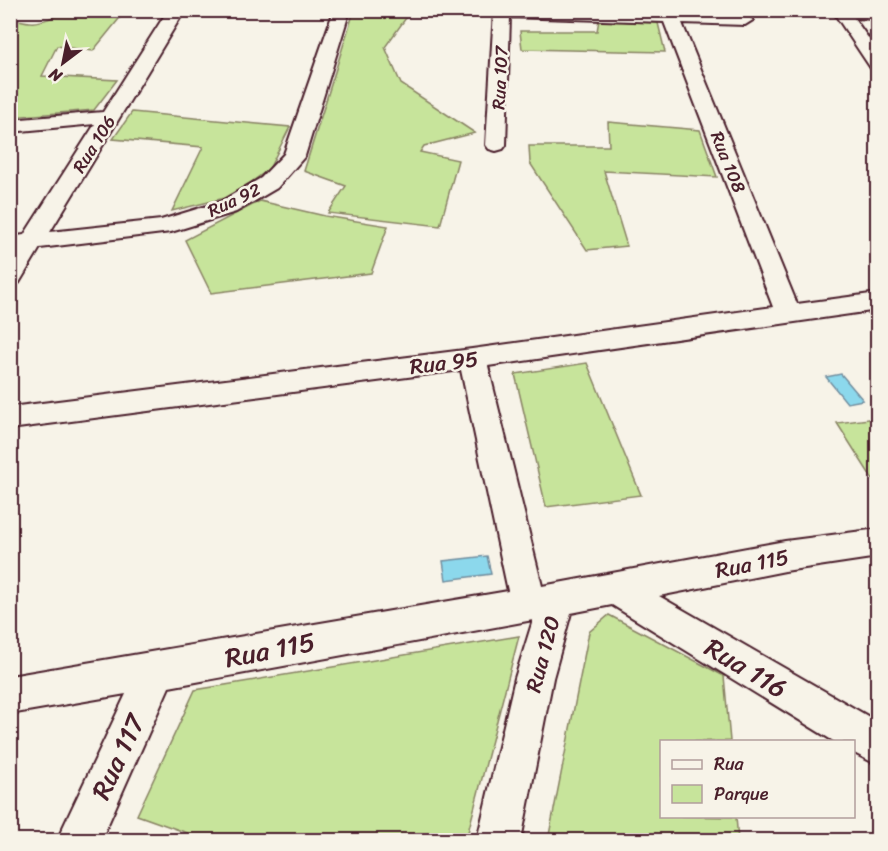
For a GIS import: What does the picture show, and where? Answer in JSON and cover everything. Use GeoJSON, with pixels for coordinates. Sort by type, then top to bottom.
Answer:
{"type":"FeatureCollection","features":[{"type":"Feature","properties":{"kind":"street","name":"Rua 106"},"geometry":{"type":"LineString","coordinates":[[10,277],[22,243],[111,117],[177,10]]}},
{"type":"Feature","properties":{"kind":"street","name":"Rua 92"},"geometry":{"type":"LineString","coordinates":[[22,243],[163,227],[228,207],[270,183],[294,156],[342,10]]}},
{"type":"Feature","properties":{"kind":"street"},"geometry":{"type":"LineString","coordinates":[[502,11],[669,14],[745,20]]}},
{"type":"Feature","properties":{"kind":"street","name":"Rua 107"},"geometry":{"type":"LineString","coordinates":[[496,145],[502,11]]}},
{"type":"Feature","properties":{"kind":"street"},"geometry":{"type":"LineString","coordinates":[[840,11],[878,14]]}},
{"type":"Feature","properties":{"kind":"street"},"geometry":{"type":"LineString","coordinates":[[840,11],[878,66]]}},
{"type":"Feature","properties":{"kind":"street","name":"Rua 108"},"geometry":{"type":"LineString","coordinates":[[669,14],[788,313]]}},
{"type":"Feature","properties":{"kind":"street"},"geometry":{"type":"LineString","coordinates":[[10,126],[111,117]]}},
{"type":"Feature","properties":{"kind":"street","name":"Rua 95"},"geometry":{"type":"LineString","coordinates":[[10,418],[472,359],[878,301]]}},
{"type":"Feature","properties":{"kind":"street","name":"Rua 120"},"geometry":{"type":"LineString","coordinates":[[472,359],[543,602],[534,678],[499,840]]}},
{"type":"Feature","properties":{"kind":"street","name":"Rua 115"},"geometry":{"type":"LineString","coordinates":[[10,695],[156,672],[279,647],[616,589],[785,556],[878,543]]}},
{"type":"Feature","properties":{"kind":"street","name":"Rua 116"},"geometry":{"type":"LineString","coordinates":[[616,589],[878,745]]}},
{"type":"Feature","properties":{"kind":"street","name":"Rua 117"},"geometry":{"type":"LineString","coordinates":[[79,840],[156,672]]}},
{"type":"Feature","properties":{"kind":"green space"},"geometry":{"type":"Polygon","coordinates":[[[63,11],[159,11],[157,13],[123,14],[93,51],[57,46],[42,76],[117,80],[94,110],[11,117],[11,21],[38,22],[63,11]]]}},
{"type":"Feature","properties":{"kind":"green space"},"geometry":{"type":"Polygon","coordinates":[[[354,11],[411,11],[385,47],[401,84],[475,133],[424,146],[420,152],[458,160],[440,226],[328,213],[346,186],[304,171],[354,11]]]}},
{"type":"Feature","properties":{"kind":"green space"},"geometry":{"type":"Polygon","coordinates":[[[599,20],[658,23],[665,52],[522,49],[520,31],[597,31],[599,20]]]}},
{"type":"Feature","properties":{"kind":"green space"},"geometry":{"type":"Polygon","coordinates":[[[132,112],[290,127],[269,169],[233,196],[172,211],[203,147],[113,139],[132,112]]]}},
{"type":"Feature","properties":{"kind":"green space"},"geometry":{"type":"Polygon","coordinates":[[[608,122],[700,130],[717,177],[604,171],[627,246],[587,250],[530,163],[529,146],[609,146],[608,122]]]}},
{"type":"Feature","properties":{"kind":"green space"},"geometry":{"type":"Polygon","coordinates":[[[260,201],[325,216],[388,226],[371,273],[211,293],[185,240],[260,201]]]}},
{"type":"Feature","properties":{"kind":"green space"},"geometry":{"type":"Polygon","coordinates":[[[587,363],[641,495],[546,507],[515,374],[587,363]]]}},
{"type":"Feature","properties":{"kind":"green space"},"geometry":{"type":"Polygon","coordinates":[[[878,418],[877,486],[837,423],[878,418]]]}},
{"type":"Feature","properties":{"kind":"green space"},"geometry":{"type":"Polygon","coordinates":[[[609,615],[724,676],[730,740],[660,740],[660,818],[736,818],[738,840],[548,840],[589,632],[609,615]]]}},
{"type":"Feature","properties":{"kind":"green space"},"geometry":{"type":"Polygon","coordinates":[[[519,636],[466,840],[207,840],[137,815],[195,690],[519,636]]]}},
{"type":"Feature","properties":{"kind":"water"},"geometry":{"type":"Polygon","coordinates":[[[841,374],[863,400],[847,403],[826,377],[841,374]]]}},
{"type":"Feature","properties":{"kind":"water"},"geometry":{"type":"Polygon","coordinates":[[[487,556],[491,574],[446,580],[443,561],[487,556]]]}}]}
